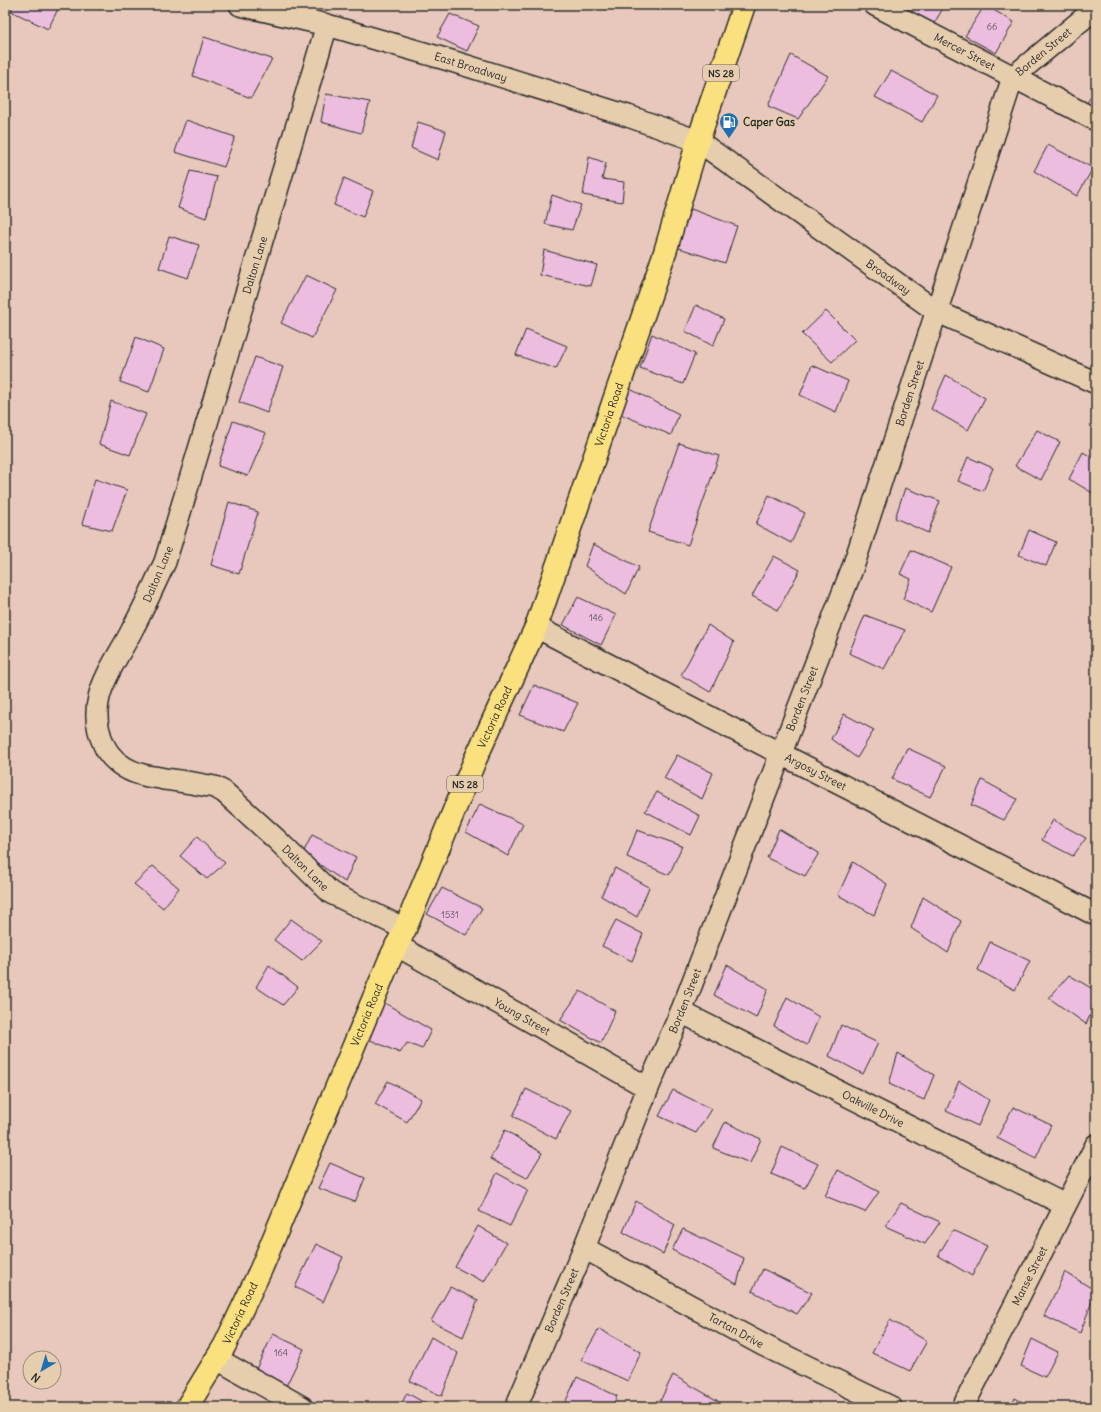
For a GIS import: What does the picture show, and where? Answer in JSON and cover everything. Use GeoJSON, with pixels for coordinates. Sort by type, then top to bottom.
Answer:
{"type":"FeatureCollection","features":[{"type":"Feature","properties":{"kind":"main road","name":"Victoria Road"},"geometry":{"type":"LineString","coordinates":[[187,1407],[217,1359],[261,1269],[475,760],[536,626],[666,252],[698,142],[744,5]]}},
{"type":"Feature","properties":{"kind":"street","name":"East Broadway"},"geometry":{"type":"LineString","coordinates":[[240,5],[327,25],[566,96],[633,118],[698,142]]}},
{"type":"Feature","properties":{"kind":"street","name":"Mercer Street"},"geometry":{"type":"LineString","coordinates":[[875,5],[1096,120]]}},
{"type":"Feature","properties":{"kind":"street","name":"Borden Street"},"geometry":{"type":"LineString","coordinates":[[516,1407],[584,1248],[648,1088],[681,1012],[854,564],[1013,77],[1096,8]]}},
{"type":"Feature","properties":{"kind":"street","name":"Dalton Lane"},"geometry":{"type":"LineString","coordinates":[[327,25],[165,562],[132,630],[102,685],[98,695],[96,717],[105,748],[114,760],[140,774],[215,787],[224,792],[276,839],[331,893],[400,937]]}},
{"type":"Feature","properties":{"kind":"street","name":"Broadway"},"geometry":{"type":"LineString","coordinates":[[698,142],[936,311],[1096,383]]}},
{"type":"Feature","properties":{"kind":"street","name":"Argosy Street"},"geometry":{"type":"LineString","coordinates":[[536,626],[781,754],[1096,914]]}},
{"type":"Feature","properties":{"kind":"street","name":"Young Street"},"geometry":{"type":"LineString","coordinates":[[400,937],[648,1088]]}},
{"type":"Feature","properties":{"kind":"street","name":"Oakville Drive"},"geometry":{"type":"LineString","coordinates":[[681,1012],[1065,1205]]}},
{"type":"Feature","properties":{"kind":"street","name":"Manse Street"},"geometry":{"type":"LineString","coordinates":[[963,1407],[1096,1145]]}},
{"type":"Feature","properties":{"kind":"street","name":"Tartan Drive"},"geometry":{"type":"LineString","coordinates":[[584,1248],[763,1346],[891,1407]]}},
{"type":"Feature","properties":{"kind":"street"},"geometry":{"type":"LineString","coordinates":[[217,1359],[302,1407]]}},
{"type":"Feature","properties":{"kind":"building"},"geometry":{"type":"Polygon","coordinates":[[[13,5],[60,5],[48,29],[11,11],[13,5]]]}},
{"type":"Feature","properties":{"kind":"building"},"geometry":{"type":"Polygon","coordinates":[[[903,5],[945,5],[933,25],[901,7],[903,5]]]}},
{"type":"Feature","properties":{"kind":"building"},"geometry":{"type":"Polygon","coordinates":[[[985,5],[1014,22],[996,53],[965,36],[985,5]]]}},
{"type":"Feature","properties":{"kind":"building"},"geometry":{"type":"Polygon","coordinates":[[[450,14],[479,26],[467,51],[437,37],[450,14]]]}},
{"type":"Feature","properties":{"kind":"building"},"geometry":{"type":"Polygon","coordinates":[[[204,37],[272,59],[251,98],[193,76],[204,37]]]}},
{"type":"Feature","properties":{"kind":"building"},"geometry":{"type":"Polygon","coordinates":[[[791,55],[828,76],[798,119],[768,106],[791,55]]]}},
{"type":"Feature","properties":{"kind":"building"},"geometry":{"type":"Polygon","coordinates":[[[891,71],[937,95],[922,122],[875,97],[891,71]]]}},
{"type":"Feature","properties":{"kind":"building"},"geometry":{"type":"Polygon","coordinates":[[[1096,88],[1096,107],[1087,103],[1096,88]]]}},
{"type":"Feature","properties":{"kind":"building"},"geometry":{"type":"Polygon","coordinates":[[[5,89],[11,92],[5,102],[5,89]]]}},
{"type":"Feature","properties":{"kind":"building"},"geometry":{"type":"Polygon","coordinates":[[[326,94],[370,102],[361,133],[321,122],[326,94]]]}},
{"type":"Feature","properties":{"kind":"building"},"geometry":{"type":"Polygon","coordinates":[[[186,120],[235,137],[224,167],[175,152],[186,120]]]}},
{"type":"Feature","properties":{"kind":"building"},"geometry":{"type":"Polygon","coordinates":[[[418,122],[446,131],[438,160],[411,148],[418,122]]]}},
{"type":"Feature","properties":{"kind":"building"},"geometry":{"type":"Polygon","coordinates":[[[1048,145],[1093,168],[1077,196],[1034,171],[1048,145]]]}},
{"type":"Feature","properties":{"kind":"building"},"geometry":{"type":"Polygon","coordinates":[[[589,157],[606,163],[602,179],[624,182],[622,202],[583,195],[589,157]]]}},
{"type":"Feature","properties":{"kind":"building"},"geometry":{"type":"Polygon","coordinates":[[[190,171],[217,177],[206,218],[178,208],[190,171]]]}},
{"type":"Feature","properties":{"kind":"building"},"geometry":{"type":"Polygon","coordinates":[[[344,178],[373,191],[363,217],[334,205],[344,178]]]}},
{"type":"Feature","properties":{"kind":"building"},"geometry":{"type":"Polygon","coordinates":[[[552,195],[581,205],[572,230],[545,224],[552,195]]]}},
{"type":"Feature","properties":{"kind":"building"},"geometry":{"type":"Polygon","coordinates":[[[691,209],[737,226],[725,263],[676,247],[691,209]]]}},
{"type":"Feature","properties":{"kind":"building"},"geometry":{"type":"Polygon","coordinates":[[[169,236],[199,245],[188,278],[159,268],[169,236]]]}},
{"type":"Feature","properties":{"kind":"building"},"geometry":{"type":"Polygon","coordinates":[[[544,250],[597,265],[591,286],[540,275],[544,250]]]}},
{"type":"Feature","properties":{"kind":"building"},"geometry":{"type":"Polygon","coordinates":[[[306,275],[337,290],[312,338],[281,323],[306,275]]]}},
{"type":"Feature","properties":{"kind":"building"},"geometry":{"type":"Polygon","coordinates":[[[696,305],[724,319],[713,346],[685,331],[696,305]]]}},
{"type":"Feature","properties":{"kind":"building"},"geometry":{"type":"Polygon","coordinates":[[[826,311],[855,340],[832,362],[802,334],[826,311]]]}},
{"type":"Feature","properties":{"kind":"building"},"geometry":{"type":"Polygon","coordinates":[[[526,329],[567,346],[556,369],[516,355],[526,329]]]}},
{"type":"Feature","properties":{"kind":"building"},"geometry":{"type":"Polygon","coordinates":[[[652,334],[695,354],[683,384],[640,368],[652,334]]]}},
{"type":"Feature","properties":{"kind":"building"},"geometry":{"type":"Polygon","coordinates":[[[136,337],[164,349],[149,392],[120,382],[136,337]]]}},
{"type":"Feature","properties":{"kind":"building"},"geometry":{"type":"Polygon","coordinates":[[[255,357],[283,367],[267,413],[239,402],[255,357]]]}},
{"type":"Feature","properties":{"kind":"building"},"geometry":{"type":"Polygon","coordinates":[[[812,365],[848,381],[836,412],[800,395],[812,365]]]}},
{"type":"Feature","properties":{"kind":"building"},"geometry":{"type":"Polygon","coordinates":[[[946,375],[985,398],[968,430],[931,409],[946,375]]]}},
{"type":"Feature","properties":{"kind":"building"},"geometry":{"type":"Polygon","coordinates":[[[630,389],[679,414],[671,435],[620,414],[630,389]]]}},
{"type":"Feature","properties":{"kind":"building"},"geometry":{"type":"Polygon","coordinates":[[[111,401],[146,414],[130,455],[99,444],[111,401]]]}},
{"type":"Feature","properties":{"kind":"building"},"geometry":{"type":"Polygon","coordinates":[[[233,421],[266,433],[248,476],[218,466],[233,421]]]}},
{"type":"Feature","properties":{"kind":"building"},"geometry":{"type":"Polygon","coordinates":[[[1037,430],[1060,442],[1041,480],[1015,466],[1037,430]]]}},
{"type":"Feature","properties":{"kind":"building"},"geometry":{"type":"Polygon","coordinates":[[[679,443],[719,456],[688,545],[648,532],[679,443]]]}},
{"type":"Feature","properties":{"kind":"building"},"geometry":{"type":"Polygon","coordinates":[[[1083,452],[1096,460],[1096,495],[1069,479],[1083,452]]]}},
{"type":"Feature","properties":{"kind":"building"},"geometry":{"type":"Polygon","coordinates":[[[968,457],[993,468],[983,491],[958,481],[968,457]]]}},
{"type":"Feature","properties":{"kind":"building"},"geometry":{"type":"Polygon","coordinates":[[[95,479],[127,490],[112,531],[82,524],[95,479]]]}},
{"type":"Feature","properties":{"kind":"building"},"geometry":{"type":"Polygon","coordinates":[[[905,488],[940,501],[928,533],[895,518],[905,488]]]}},
{"type":"Feature","properties":{"kind":"building"},"geometry":{"type":"Polygon","coordinates":[[[769,495],[805,513],[791,543],[756,524],[769,495]]]}},
{"type":"Feature","properties":{"kind":"building"},"geometry":{"type":"Polygon","coordinates":[[[229,502],[258,512],[239,574],[211,565],[229,502]]]}},
{"type":"Feature","properties":{"kind":"building"},"geometry":{"type":"Polygon","coordinates":[[[1029,530],[1056,542],[1046,566],[1019,555],[1029,530]]]}},
{"type":"Feature","properties":{"kind":"building"},"geometry":{"type":"Polygon","coordinates":[[[593,544],[639,567],[626,594],[585,566],[593,544]]]}},
{"type":"Feature","properties":{"kind":"building"},"geometry":{"type":"Polygon","coordinates":[[[911,550],[951,567],[931,612],[903,599],[911,579],[900,574],[911,550]]]}},
{"type":"Feature","properties":{"kind":"building"},"geometry":{"type":"Polygon","coordinates":[[[774,556],[800,570],[778,610],[752,596],[774,556]]]}},
{"type":"Feature","properties":{"kind":"building"},"geometry":{"type":"Polygon","coordinates":[[[578,597],[616,615],[601,645],[563,625],[578,597]]]}},
{"type":"Feature","properties":{"kind":"building"},"geometry":{"type":"Polygon","coordinates":[[[865,615],[905,630],[884,669],[849,653],[865,615]]]}},
{"type":"Feature","properties":{"kind":"building"},"geometry":{"type":"Polygon","coordinates":[[[708,625],[734,642],[710,692],[681,675],[708,625]]]}},
{"type":"Feature","properties":{"kind":"building"},"geometry":{"type":"Polygon","coordinates":[[[534,685],[578,703],[563,732],[520,715],[534,685]]]}},
{"type":"Feature","properties":{"kind":"building"},"geometry":{"type":"Polygon","coordinates":[[[844,714],[874,730],[857,758],[831,739],[844,714]]]}},
{"type":"Feature","properties":{"kind":"building"},"geometry":{"type":"Polygon","coordinates":[[[907,748],[946,766],[930,797],[892,779],[907,748]]]}},
{"type":"Feature","properties":{"kind":"building"},"geometry":{"type":"Polygon","coordinates":[[[677,755],[713,773],[702,799],[664,778],[677,755]]]}},
{"type":"Feature","properties":{"kind":"building"},"geometry":{"type":"Polygon","coordinates":[[[982,780],[1017,799],[1004,820],[971,805],[982,780]]]}},
{"type":"Feature","properties":{"kind":"building"},"geometry":{"type":"Polygon","coordinates":[[[657,792],[700,816],[691,835],[645,811],[657,792]]]}},
{"type":"Feature","properties":{"kind":"building"},"geometry":{"type":"Polygon","coordinates":[[[480,804],[523,824],[508,856],[466,832],[480,804]]]}},
{"type":"Feature","properties":{"kind":"building"},"geometry":{"type":"Polygon","coordinates":[[[1053,820],[1086,838],[1073,856],[1042,840],[1053,820]]]}},
{"type":"Feature","properties":{"kind":"building"},"geometry":{"type":"Polygon","coordinates":[[[779,829],[819,853],[805,876],[767,858],[779,829]]]}},
{"type":"Feature","properties":{"kind":"building"},"geometry":{"type":"Polygon","coordinates":[[[637,830],[682,846],[669,875],[627,857],[637,830]]]}},
{"type":"Feature","properties":{"kind":"building"},"geometry":{"type":"Polygon","coordinates":[[[312,835],[356,857],[345,882],[303,853],[312,835]]]}},
{"type":"Feature","properties":{"kind":"building"},"geometry":{"type":"Polygon","coordinates":[[[197,837],[225,863],[207,879],[180,856],[197,837]]]}},
{"type":"Feature","properties":{"kind":"building"},"geometry":{"type":"Polygon","coordinates":[[[853,862],[887,884],[874,915],[838,895],[853,862]]]}},
{"type":"Feature","properties":{"kind":"building"},"geometry":{"type":"Polygon","coordinates":[[[153,866],[179,888],[163,908],[134,884],[153,866]]]}},
{"type":"Feature","properties":{"kind":"building"},"geometry":{"type":"Polygon","coordinates":[[[615,868],[649,887],[637,917],[601,896],[615,868]]]}},
{"type":"Feature","properties":{"kind":"building"},"geometry":{"type":"Polygon","coordinates":[[[442,888],[482,908],[466,935],[427,914],[442,888]]]}},
{"type":"Feature","properties":{"kind":"building"},"geometry":{"type":"Polygon","coordinates":[[[923,897],[961,921],[948,953],[911,928],[923,897]]]}},
{"type":"Feature","properties":{"kind":"building"},"geometry":{"type":"Polygon","coordinates":[[[291,919],[322,941],[302,961],[274,940],[291,919]]]}},
{"type":"Feature","properties":{"kind":"building"},"geometry":{"type":"Polygon","coordinates":[[[616,920],[643,934],[632,961],[602,946],[616,920]]]}},
{"type":"Feature","properties":{"kind":"building"},"geometry":{"type":"Polygon","coordinates":[[[990,942],[1030,961],[1015,990],[978,970],[990,942]]]}},
{"type":"Feature","properties":{"kind":"building"},"geometry":{"type":"Polygon","coordinates":[[[269,965],[298,987],[283,1005],[256,987],[269,965]]]}},
{"type":"Feature","properties":{"kind":"building"},"geometry":{"type":"Polygon","coordinates":[[[727,965],[768,989],[756,1018],[714,995],[727,965]]]}},
{"type":"Feature","properties":{"kind":"building"},"geometry":{"type":"Polygon","coordinates":[[[1069,975],[1096,991],[1096,1003],[1086,1024],[1049,998],[1069,975]]]}},
{"type":"Feature","properties":{"kind":"building"},"geometry":{"type":"Polygon","coordinates":[[[580,991],[615,1011],[601,1043],[560,1020],[580,991]]]}},
{"type":"Feature","properties":{"kind":"building"},"geometry":{"type":"Polygon","coordinates":[[[787,997],[819,1017],[807,1045],[774,1026],[787,997]]]}},
{"type":"Feature","properties":{"kind":"building"},"geometry":{"type":"Polygon","coordinates":[[[383,1002],[431,1030],[422,1049],[407,1043],[400,1053],[366,1038],[383,1002]]]}},
{"type":"Feature","properties":{"kind":"building"},"geometry":{"type":"Polygon","coordinates":[[[841,1025],[878,1043],[863,1074],[829,1056],[841,1025]]]}},
{"type":"Feature","properties":{"kind":"building"},"geometry":{"type":"Polygon","coordinates":[[[898,1053],[934,1075],[924,1100],[889,1084],[898,1053]]]}},
{"type":"Feature","properties":{"kind":"building"},"geometry":{"type":"Polygon","coordinates":[[[388,1081],[421,1099],[407,1122],[375,1104],[388,1081]]]}},
{"type":"Feature","properties":{"kind":"building"},"geometry":{"type":"Polygon","coordinates":[[[959,1081],[989,1100],[978,1126],[946,1111],[959,1081]]]}},
{"type":"Feature","properties":{"kind":"building"},"geometry":{"type":"Polygon","coordinates":[[[526,1089],[571,1111],[556,1139],[513,1116],[526,1089]]]}},
{"type":"Feature","properties":{"kind":"building"},"geometry":{"type":"Polygon","coordinates":[[[673,1090],[711,1109],[696,1133],[659,1116],[673,1090]]]}},
{"type":"Feature","properties":{"kind":"building"},"geometry":{"type":"Polygon","coordinates":[[[1013,1107],[1051,1125],[1036,1158],[997,1138],[1013,1107]]]}},
{"type":"Feature","properties":{"kind":"building"},"geometry":{"type":"Polygon","coordinates":[[[725,1122],[761,1139],[750,1163],[713,1148],[725,1122]]]}},
{"type":"Feature","properties":{"kind":"building"},"geometry":{"type":"Polygon","coordinates":[[[505,1130],[542,1153],[527,1178],[490,1159],[505,1130]]]}},
{"type":"Feature","properties":{"kind":"building"},"geometry":{"type":"Polygon","coordinates":[[[782,1147],[818,1164],[805,1188],[771,1174],[782,1147]]]}},
{"type":"Feature","properties":{"kind":"building"},"geometry":{"type":"Polygon","coordinates":[[[330,1163],[365,1178],[355,1202],[318,1188],[330,1163]]]}},
{"type":"Feature","properties":{"kind":"building"},"geometry":{"type":"Polygon","coordinates":[[[838,1170],[879,1192],[865,1212],[825,1196],[838,1170]]]}},
{"type":"Feature","properties":{"kind":"building"},"geometry":{"type":"Polygon","coordinates":[[[497,1173],[528,1190],[510,1226],[479,1211],[497,1173]]]}},
{"type":"Feature","properties":{"kind":"building"},"geometry":{"type":"Polygon","coordinates":[[[636,1201],[675,1225],[663,1254],[623,1232],[636,1201]]]}},
{"type":"Feature","properties":{"kind":"building"},"geometry":{"type":"Polygon","coordinates":[[[901,1203],[940,1222],[925,1244],[885,1226],[901,1203]]]}},
{"type":"Feature","properties":{"kind":"building"},"geometry":{"type":"Polygon","coordinates":[[[478,1226],[506,1243],[484,1282],[455,1267],[478,1226]]]}},
{"type":"Feature","properties":{"kind":"building"},"geometry":{"type":"Polygon","coordinates":[[[683,1229],[744,1258],[737,1284],[672,1250],[683,1229]]]}},
{"type":"Feature","properties":{"kind":"building"},"geometry":{"type":"Polygon","coordinates":[[[953,1230],[987,1246],[972,1276],[938,1256],[953,1230]]]}},
{"type":"Feature","properties":{"kind":"building"},"geometry":{"type":"Polygon","coordinates":[[[316,1244],[343,1257],[323,1302],[295,1287],[316,1244]]]}},
{"type":"Feature","properties":{"kind":"building"},"geometry":{"type":"Polygon","coordinates":[[[763,1269],[812,1293],[797,1314],[752,1291],[763,1269]]]}},
{"type":"Feature","properties":{"kind":"building"},"geometry":{"type":"Polygon","coordinates":[[[1065,1272],[1096,1291],[1080,1333],[1044,1316],[1065,1272]]]}},
{"type":"Feature","properties":{"kind":"building"},"geometry":{"type":"Polygon","coordinates":[[[450,1287],[478,1300],[463,1337],[431,1321],[450,1287]]]}},
{"type":"Feature","properties":{"kind":"building"},"geometry":{"type":"Polygon","coordinates":[[[890,1320],[927,1341],[910,1371],[872,1353],[890,1320]]]}},
{"type":"Feature","properties":{"kind":"building"},"geometry":{"type":"Polygon","coordinates":[[[599,1329],[641,1352],[628,1381],[581,1360],[599,1329]]]}},
{"type":"Feature","properties":{"kind":"building"},"geometry":{"type":"Polygon","coordinates":[[[273,1334],[304,1349],[285,1388],[256,1369],[273,1334]]]}},
{"type":"Feature","properties":{"kind":"building"},"geometry":{"type":"Polygon","coordinates":[[[431,1337],[458,1353],[442,1396],[410,1381],[431,1337]]]}},
{"type":"Feature","properties":{"kind":"building"},"geometry":{"type":"Polygon","coordinates":[[[1032,1339],[1058,1352],[1045,1377],[1021,1366],[1032,1339]]]}},
{"type":"Feature","properties":{"kind":"building"},"geometry":{"type":"Polygon","coordinates":[[[673,1375],[718,1401],[714,1407],[668,1407],[659,1403],[673,1375]]]}},
{"type":"Feature","properties":{"kind":"building"},"geometry":{"type":"Polygon","coordinates":[[[577,1377],[617,1396],[612,1407],[563,1407],[577,1377]]]}},
{"type":"Feature","properties":{"kind":"building"},"geometry":{"type":"Polygon","coordinates":[[[407,1393],[432,1407],[400,1407],[407,1393]]]}},
{"type":"Feature","properties":{"kind":"building"},"geometry":{"type":"Polygon","coordinates":[[[1015,1398],[1031,1407],[1011,1407],[1015,1398]]]}},
{"type":"Feature","properties":{"kind":"place","name":"Caper Gas"},"geometry":{"type":"Point","coordinates":[729,139]}}]}
